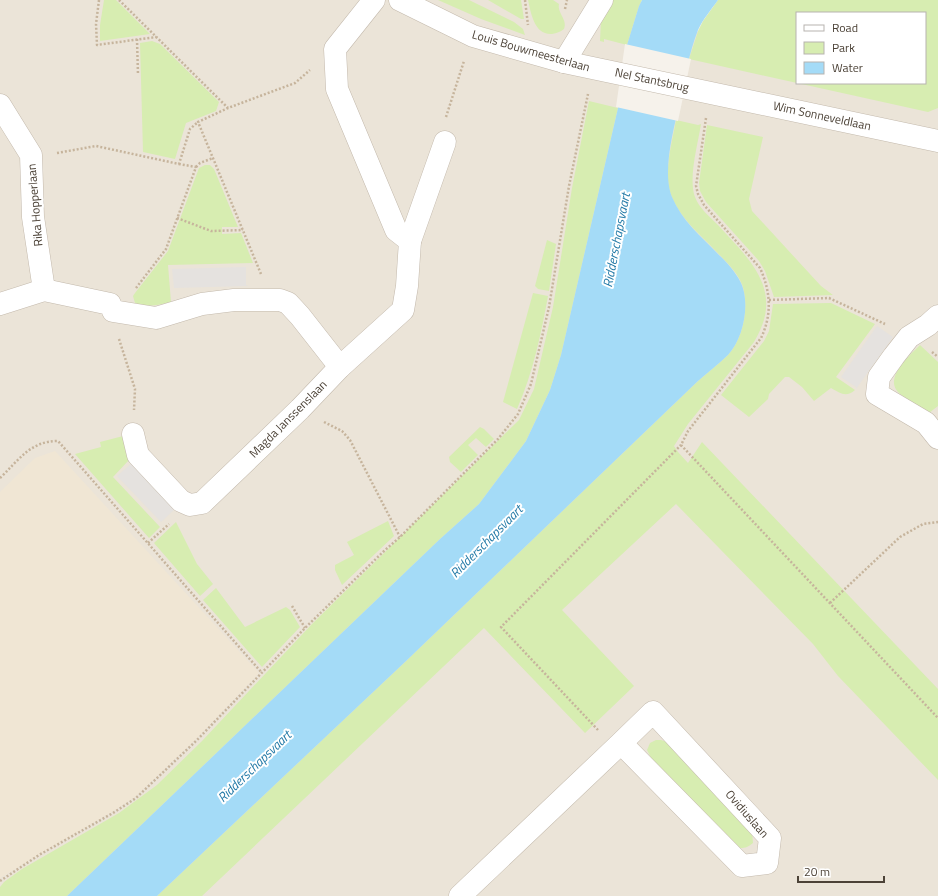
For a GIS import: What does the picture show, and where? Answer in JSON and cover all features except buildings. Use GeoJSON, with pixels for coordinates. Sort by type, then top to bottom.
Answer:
{"type":"FeatureCollection","features":[{"type":"Feature","properties":{"kind":"street"},"geometry":{"type":"LineString","coordinates":[[374,0],[335,50],[337,89],[396,230],[410,241]]}},
{"type":"Feature","properties":{"kind":"street","name":"Louis Bouwmeesterlaan"},"geometry":{"type":"LineString","coordinates":[[400,0],[473,36],[564,62],[596,69]]}},
{"type":"Feature","properties":{"kind":"street"},"geometry":{"type":"LineString","coordinates":[[564,62],[602,0]]}},
{"type":"Feature","properties":{"kind":"street","name":"Nel Stantsbrug"},"geometry":{"type":"LineString","coordinates":[[596,69],[707,92]]}},
{"type":"Feature","properties":{"kind":"street","name":"Wim Sonneveldlaan"},"geometry":{"type":"LineString","coordinates":[[707,92],[938,141]]}},
{"type":"Feature","properties":{"kind":"street","name":"Rika Hopperlaan"},"geometry":{"type":"LineString","coordinates":[[0,104],[30,156],[33,217],[44,290]]}},
{"type":"Feature","properties":{"kind":"street","name":"Magda Janssenslaan"},"geometry":{"type":"LineString","coordinates":[[134,434],[138,455],[180,501],[190,504],[202,503],[340,367],[403,310],[407,286],[410,241],[445,142]]}},
{"type":"Feature","properties":{"kind":"street"},"geometry":{"type":"LineString","coordinates":[[0,304],[44,290],[156,318],[202,304],[234,300],[280,300],[288,303],[300,316],[340,367]]}},
{"type":"Feature","properties":{"kind":"street"},"geometry":{"type":"LineString","coordinates":[[938,316],[928,325],[908,337],[879,376],[877,394],[926,423],[938,438]]}},
{"type":"Feature","properties":{"kind":"street","name":"Ovidiuslaan"},"geometry":{"type":"LineString","coordinates":[[460,896],[653,712],[770,838],[767,863],[742,866],[621,743]]}},
{"type":"Feature","properties":{"kind":"path"},"geometry":{"type":"LineString","coordinates":[[100,0],[96,24],[97,45],[157,37]]}},
{"type":"Feature","properties":{"kind":"path"},"geometry":{"type":"LineString","coordinates":[[119,0],[228,108]]}},
{"type":"Feature","properties":{"kind":"path"},"geometry":{"type":"LineString","coordinates":[[525,0],[528,27]]}},
{"type":"Feature","properties":{"kind":"path"},"geometry":{"type":"LineString","coordinates":[[445,142],[441,134],[473,36]]}},
{"type":"Feature","properties":{"kind":"path"},"geometry":{"type":"LineString","coordinates":[[137,39],[138,75]]}},
{"type":"Feature","properties":{"kind":"path"},"geometry":{"type":"LineString","coordinates":[[179,164],[190,129],[198,122],[228,108],[295,83],[335,50]]}},
{"type":"Feature","properties":{"kind":"path"},"geometry":{"type":"LineString","coordinates":[[0,881],[136,798],[197,740],[305,628],[400,537],[498,439],[518,414],[531,384],[549,307],[569,186],[596,69]]}},
{"type":"Feature","properties":{"kind":"path"},"geometry":{"type":"LineString","coordinates":[[599,732],[501,627],[682,445],[688,431],[761,338],[766,328],[769,300],[765,280],[760,268],[704,205],[698,194],[696,186],[707,92]]}},
{"type":"Feature","properties":{"kind":"path"},"geometry":{"type":"LineString","coordinates":[[198,122],[266,286],[270,300]]}},
{"type":"Feature","properties":{"kind":"path"},"geometry":{"type":"LineString","coordinates":[[30,156],[61,153],[96,146],[196,167]]}},
{"type":"Feature","properties":{"kind":"path"},"geometry":{"type":"LineString","coordinates":[[134,434],[135,389],[120,344],[112,308],[133,292],[166,249],[196,167],[200,163],[213,158]]}},
{"type":"Feature","properties":{"kind":"path"},"geometry":{"type":"LineString","coordinates":[[177,218],[210,231],[243,230]]}},
{"type":"Feature","properties":{"kind":"path"},"geometry":{"type":"LineString","coordinates":[[769,300],[829,298],[887,325],[908,337]]}},
{"type":"Feature","properties":{"kind":"path"},"geometry":{"type":"LineString","coordinates":[[300,408],[342,431],[350,440],[400,537]]}},
{"type":"Feature","properties":{"kind":"path"},"geometry":{"type":"LineString","coordinates":[[0,478],[32,447],[47,440],[58,440],[262,673]]}},
{"type":"Feature","properties":{"kind":"path"},"geometry":{"type":"LineString","coordinates":[[682,445],[938,718]]}},
{"type":"Feature","properties":{"kind":"path"},"geometry":{"type":"LineString","coordinates":[[830,603],[900,537],[923,524],[938,522]]}},
{"type":"Feature","properties":{"kind":"path"},"geometry":{"type":"LineString","coordinates":[[292,606],[305,628]]}},
{"type":"Feature","properties":{"kind":"shaded area"},"geometry":{"type":"Polygon","coordinates":[[[0,0],[636,0],[796,82],[796,84],[938,97],[938,896],[0,896],[0,0]]]}},
{"type":"Feature","properties":{"kind":"shaded area"},"geometry":{"type":"Polygon","coordinates":[[[246,267],[246,285],[248,286],[174,288],[172,269],[246,267]]]}},
{"type":"Feature","properties":{"kind":"shaded area"},"geometry":{"type":"Polygon","coordinates":[[[877,326],[893,337],[856,389],[856,387],[841,377],[877,326]]]}},
{"type":"Feature","properties":{"kind":"shaded area"},"geometry":{"type":"Polygon","coordinates":[[[55,451],[259,673],[196,739],[135,797],[0,878],[0,492],[35,458],[55,451]]]}},
{"type":"Feature","properties":{"kind":"shaded area"},"geometry":{"type":"Polygon","coordinates":[[[131,464],[174,510],[161,522],[117,476],[131,464]]]}},
{"type":"Feature","properties":{"kind":"green space"},"geometry":{"type":"Polygon","coordinates":[[[104,0],[116,0],[150,34],[100,41],[100,25],[104,0]]]}},
{"type":"Feature","properties":{"kind":"green space"},"geometry":{"type":"Polygon","coordinates":[[[438,0],[469,0],[514,22],[523,29],[525,35],[481,19],[438,0]]]}},
{"type":"Feature","properties":{"kind":"green space"},"geometry":{"type":"Polygon","coordinates":[[[488,0],[521,0],[524,19],[521,19],[488,0]]]}},
{"type":"Feature","properties":{"kind":"green space"},"geometry":{"type":"Polygon","coordinates":[[[528,0],[553,0],[559,4],[565,23],[564,29],[552,34],[541,31],[534,22],[528,0]]]}},
{"type":"Feature","properties":{"kind":"green space"},"geometry":{"type":"Polygon","coordinates":[[[610,0],[642,0],[627,45],[604,39],[604,42],[600,41],[601,19],[610,0]]]}},
{"type":"Feature","properties":{"kind":"green space"},"geometry":{"type":"Polygon","coordinates":[[[718,0],[938,0],[938,108],[928,112],[802,84],[926,84],[926,12],[796,12],[796,83],[689,59],[698,31],[703,21],[718,0]]]}},
{"type":"Feature","properties":{"kind":"green space"},"geometry":{"type":"Polygon","coordinates":[[[152,41],[160,44],[219,102],[216,111],[186,123],[175,159],[143,152],[140,43],[152,41]]]}},
{"type":"Feature","properties":{"kind":"green space"},"geometry":{"type":"Polygon","coordinates":[[[589,101],[618,108],[561,355],[550,390],[526,441],[479,504],[440,539],[67,896],[0,896],[0,887],[4,882],[22,869],[119,813],[157,785],[202,741],[312,624],[519,420],[534,389],[553,307],[572,188],[589,101]]]}},
{"type":"Feature","properties":{"kind":"green space"},"geometry":{"type":"Polygon","coordinates":[[[676,120],[698,125],[701,124],[693,171],[693,189],[695,197],[702,209],[742,251],[752,264],[760,278],[765,292],[766,307],[763,324],[754,342],[688,424],[674,446],[688,463],[702,442],[938,689],[938,780],[838,676],[813,644],[676,504],[562,610],[634,686],[585,733],[484,628],[202,896],[157,896],[734,348],[742,329],[745,308],[745,298],[740,280],[730,266],[693,228],[678,210],[671,195],[668,168],[676,120]]]}},
{"type":"Feature","properties":{"kind":"green space"},"geometry":{"type":"Polygon","coordinates":[[[707,125],[763,137],[749,199],[752,211],[821,286],[833,295],[774,297],[765,271],[759,261],[706,202],[700,191],[699,183],[707,125]]]}},
{"type":"Feature","properties":{"kind":"green space"},"geometry":{"type":"Polygon","coordinates":[[[205,165],[210,165],[214,169],[238,227],[222,227],[222,234],[241,233],[253,263],[168,265],[171,302],[148,306],[139,305],[135,303],[133,296],[168,251],[199,168],[205,165]]]}},
{"type":"Feature","properties":{"kind":"green space"},"geometry":{"type":"Polygon","coordinates":[[[547,240],[556,244],[549,291],[538,289],[535,286],[547,240]]]}},
{"type":"Feature","properties":{"kind":"green space"},"geometry":{"type":"Polygon","coordinates":[[[533,293],[548,296],[528,382],[517,409],[503,402],[533,293]]]}},
{"type":"Feature","properties":{"kind":"green space"},"geometry":{"type":"Polygon","coordinates":[[[831,303],[875,324],[836,377],[855,390],[849,394],[846,394],[840,393],[831,388],[814,401],[802,387],[789,377],[785,377],[769,394],[768,399],[749,417],[721,395],[764,341],[769,331],[773,304],[831,303]]]}},
{"type":"Feature","properties":{"kind":"green space"},"geometry":{"type":"Polygon","coordinates":[[[920,345],[938,362],[938,406],[929,413],[900,394],[895,388],[894,382],[899,368],[920,345]]]}},
{"type":"Feature","properties":{"kind":"green space"},"geometry":{"type":"Polygon","coordinates":[[[480,427],[494,439],[486,447],[476,438],[468,445],[478,455],[461,472],[450,462],[449,457],[480,427]]]}},
{"type":"Feature","properties":{"kind":"green space"},"geometry":{"type":"Polygon","coordinates":[[[127,435],[129,460],[113,477],[160,527],[149,538],[75,454],[101,447],[100,442],[127,435]]]}},
{"type":"Feature","properties":{"kind":"green space"},"geometry":{"type":"Polygon","coordinates":[[[388,521],[394,536],[342,585],[335,570],[335,565],[354,555],[347,542],[388,521]]]}},
{"type":"Feature","properties":{"kind":"green space"},"geometry":{"type":"Polygon","coordinates":[[[176,522],[197,564],[213,584],[200,596],[154,543],[176,522]]]}},
{"type":"Feature","properties":{"kind":"green space"},"geometry":{"type":"Polygon","coordinates":[[[216,588],[245,627],[286,607],[290,610],[300,627],[262,667],[203,600],[216,588]]]}},
{"type":"Feature","properties":{"kind":"green space"},"geometry":{"type":"Polygon","coordinates":[[[656,740],[667,742],[752,831],[753,843],[747,847],[740,848],[651,758],[647,750],[650,743],[656,740]]]}},
{"type":"Feature","properties":{"kind":"water","name":"Ridderschapsvaart"},"geometry":{"type":"Polygon","coordinates":[[[642,0],[718,0],[700,26],[692,47],[672,137],[668,164],[668,176],[671,194],[681,214],[692,228],[725,260],[740,281],[745,299],[745,309],[742,329],[734,348],[157,896],[67,896],[440,539],[479,504],[526,441],[550,390],[561,355],[618,108],[627,45],[642,0]]]}},
{"type":"Feature","properties":{"kind":"pier"},"geometry":{"type":"Polygon","coordinates":[[[625,44],[691,59],[678,121],[616,107],[625,44]]]}}]}
